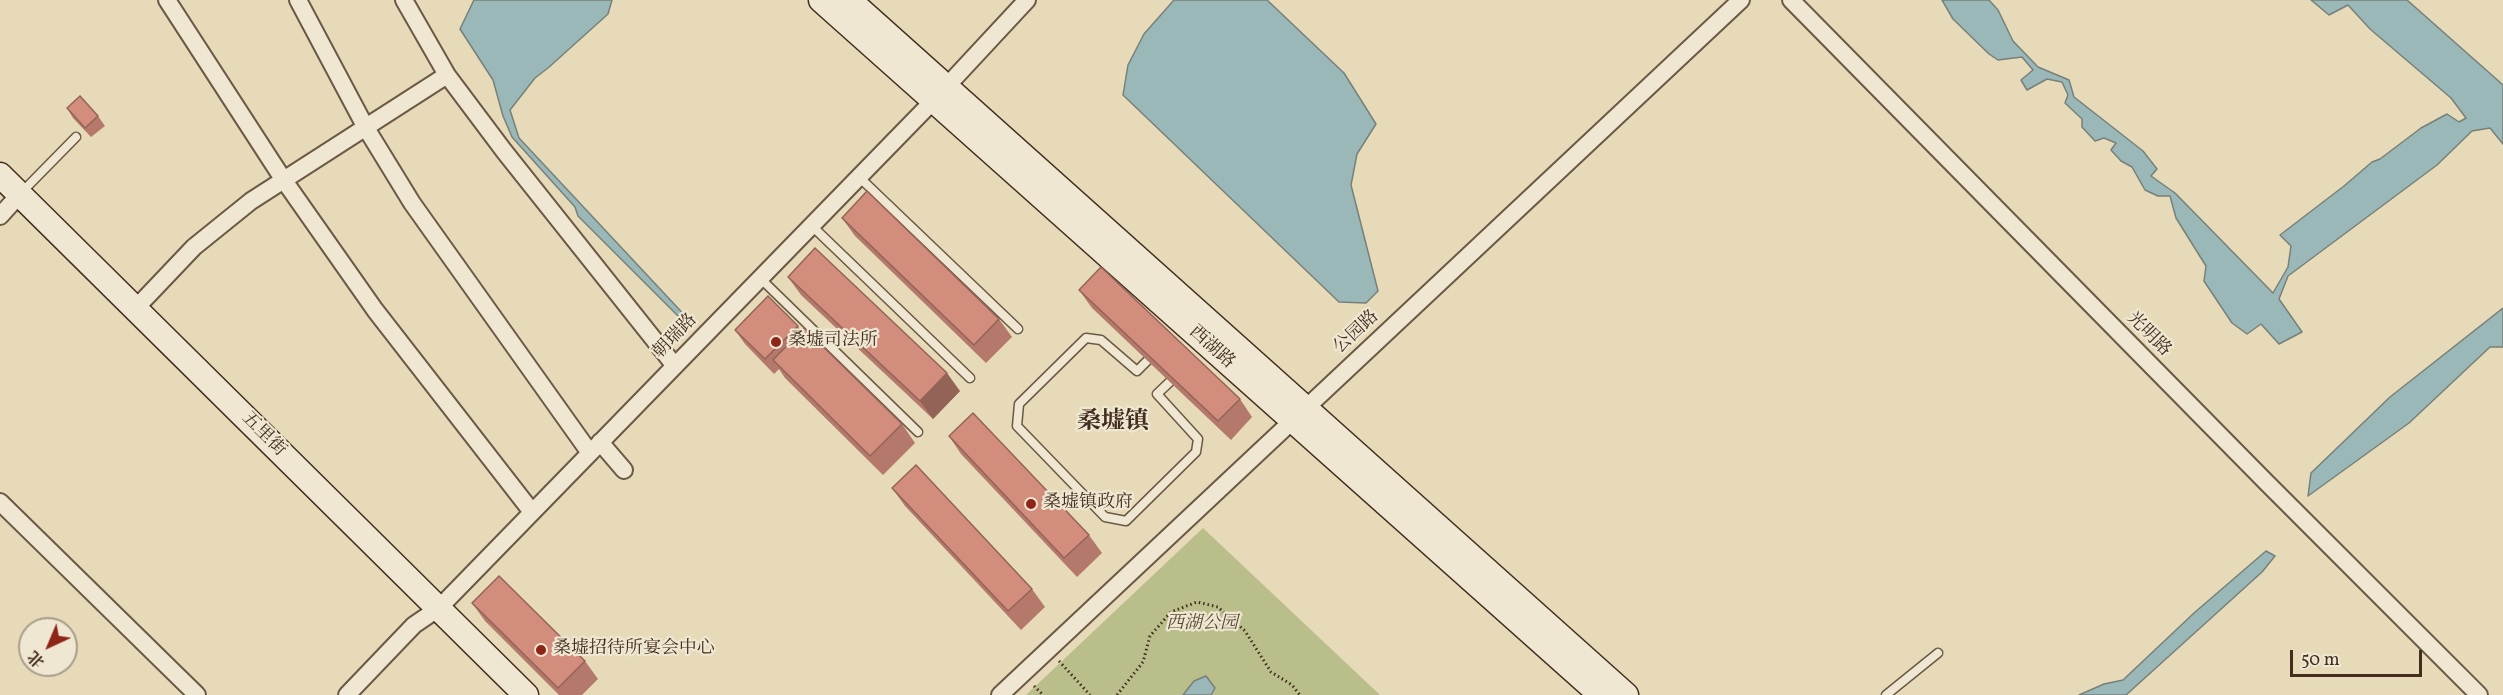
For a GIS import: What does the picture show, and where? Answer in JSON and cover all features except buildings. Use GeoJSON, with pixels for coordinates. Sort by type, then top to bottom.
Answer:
{"type":"FeatureCollection","features":[{"type":"Feature","properties":{"kind":"main road","name":"西湖路"},"geometry":{"type":"LineString","coordinates":[[821,0],[940,94],[1299,414],[1626,695]]}},
{"type":"Feature","properties":{"kind":"main road","name":"西湖路"},"geometry":{"type":"LineString","coordinates":[[849,0],[940,94],[1180,328],[1204,349],[1299,414],[1601,695]]}},
{"type":"Feature","properties":{"kind":"main road","name":"五里街"},"geometry":{"type":"LineString","coordinates":[[0,175],[526,695]]}},
{"type":"Feature","properties":{"kind":"street"},"geometry":{"type":"LineString","coordinates":[[166,0],[283,179],[375,310],[532,512]]}},
{"type":"Feature","properties":{"kind":"street"},"geometry":{"type":"LineString","coordinates":[[298,0],[366,128],[412,203],[595,448],[624,470]]}},
{"type":"Feature","properties":{"kind":"street"},"geometry":{"type":"LineString","coordinates":[[404,0],[447,75],[504,151],[675,366]]}},
{"type":"Feature","properties":{"kind":"street","name":"朝瑞路"},"geometry":{"type":"LineString","coordinates":[[347,695],[414,625],[439,608],[940,94],[1027,0]]}},
{"type":"Feature","properties":{"kind":"street","name":"公园路"},"geometry":{"type":"LineString","coordinates":[[1000,695],[1741,0]]}},
{"type":"Feature","properties":{"kind":"street","name":"光明路"},"geometry":{"type":"LineString","coordinates":[[1791,0],[2265,482],[2480,695]]}},
{"type":"Feature","properties":{"kind":"street"},"geometry":{"type":"LineString","coordinates":[[136,308],[194,248],[251,201],[447,75]]}},
{"type":"Feature","properties":{"kind":"street"},"geometry":{"type":"LineString","coordinates":[[0,216],[20,194]]}},
{"type":"Feature","properties":{"kind":"street"},"geometry":{"type":"LineString","coordinates":[[0,502],[197,695]]}},
{"type":"Feature","properties":{"kind":"lane"},"geometry":{"type":"LineString","coordinates":[[20,194],[76,137]]}},
{"type":"Feature","properties":{"kind":"lane"},"geometry":{"type":"LineString","coordinates":[[859,177],[1018,329]]}},
{"type":"Feature","properties":{"kind":"lane"},"geometry":{"type":"LineString","coordinates":[[812,226],[970,378]]}},
{"type":"Feature","properties":{"kind":"lane"},"geometry":{"type":"LineString","coordinates":[[760,278],[918,432]]}},
{"type":"Feature","properties":{"kind":"lane"},"geometry":{"type":"LineString","coordinates":[[1161,348],[1137,371],[1101,340],[1086,338],[1019,404],[1017,426],[1105,517],[1126,521],[1197,452],[1198,439],[1157,394],[1182,369]]}},
{"type":"Feature","properties":{"kind":"lane"},"geometry":{"type":"LineString","coordinates":[[1886,695],[1938,653]]}},
{"type":"Feature","properties":{"kind":"path"},"geometry":{"type":"LineString","coordinates":[[1116,695],[1143,662],[1150,636],[1171,612],[1197,602],[1218,607],[1245,631],[1271,672],[1292,685],[1300,695]]}},
{"type":"Feature","properties":{"kind":"path"},"geometry":{"type":"LineString","coordinates":[[1049,649],[1090,695]]}},
{"type":"Feature","properties":{"kind":"green space","name":"西湖公园"},"geometry":{"type":"Polygon","coordinates":[[[1203,528],[1380,695],[1026,695],[1203,528]]]}},
{"type":"Feature","properties":{"kind":"water"},"geometry":{"type":"Polygon","coordinates":[[[474,0],[612,0],[608,14],[535,78],[510,110],[519,138],[690,321],[683,321],[578,216],[575,207],[512,137],[503,116],[493,80],[460,29],[474,0]]]}},
{"type":"Feature","properties":{"kind":"water"},"geometry":{"type":"Polygon","coordinates":[[[1174,0],[1267,0],[1344,73],[1376,124],[1357,154],[1351,185],[1378,291],[1366,303],[1339,302],[1123,95],[1128,65],[1144,34],[1174,0]]]}},
{"type":"Feature","properties":{"kind":"water"},"geometry":{"type":"Polygon","coordinates":[[[1942,0],[1989,0],[1998,10],[2013,41],[2038,67],[2069,80],[2074,97],[2143,151],[2157,169],[2151,176],[2175,193],[2273,293],[2288,267],[2291,246],[2280,235],[2372,162],[2380,159],[2421,128],[2447,114],[2459,122],[2466,118],[2451,98],[2370,29],[2348,5],[2329,15],[2311,0],[2407,0],[2503,85],[2503,144],[2490,128],[2472,131],[2437,165],[2288,276],[2279,299],[2302,332],[2279,344],[2261,324],[2247,334],[2232,323],[2204,281],[2206,266],[2176,218],[2170,196],[2158,196],[2145,190],[2132,167],[2121,161],[2111,150],[2116,143],[2104,138],[2095,141],[2082,127],[2082,119],[2065,103],[2068,95],[2062,82],[2047,79],[2027,90],[2021,80],[2033,70],[2022,57],[1998,60],[1989,54],[1953,19],[1942,0]]]}},
{"type":"Feature","properties":{"kind":"water"},"geometry":{"type":"Polygon","coordinates":[[[2503,308],[2503,347],[2490,347],[2409,423],[2308,496],[2311,473],[2390,397],[2503,308]]]}},
{"type":"Feature","properties":{"kind":"water"},"geometry":{"type":"Polygon","coordinates":[[[2266,551],[2275,556],[2262,572],[2126,695],[2079,695],[2104,684],[2123,680],[2194,613],[2266,551]]]}},
{"type":"Feature","properties":{"kind":"water"},"geometry":{"type":"Polygon","coordinates":[[[1206,676],[1215,688],[1211,695],[1183,695],[1194,681],[1206,676]]]}},
{"type":"Feature","properties":{"kind":"place","name":"桑墟司法所"},"geometry":{"type":"Point","coordinates":[776,342]}},
{"type":"Feature","properties":{"kind":"place","name":"桑墟镇政府"},"geometry":{"type":"Point","coordinates":[1031,504]}},
{"type":"Feature","properties":{"kind":"place","name":"桑墟招待所宴会中心"},"geometry":{"type":"Point","coordinates":[541,650]}},
{"type":"Feature","properties":{"kind":"district","name":"桑墟镇"},"geometry":{"type":"Point","coordinates":[1113,424]}}]}
